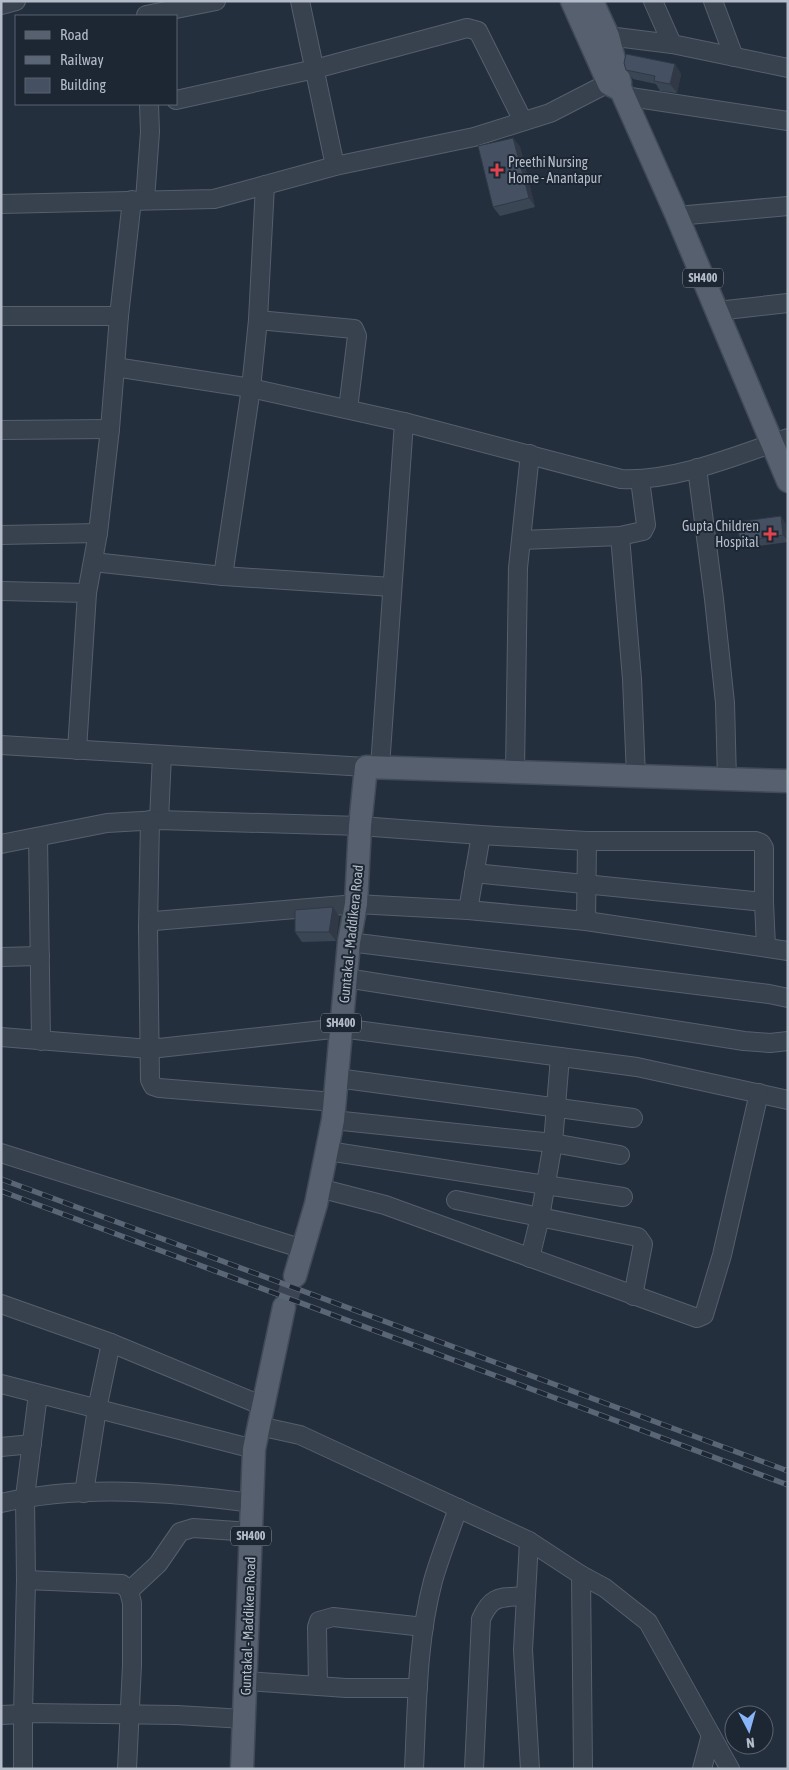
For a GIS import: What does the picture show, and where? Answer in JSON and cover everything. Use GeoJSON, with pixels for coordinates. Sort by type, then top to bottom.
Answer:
{"type":"FeatureCollection","features":[{"type":"Feature","properties":{"kind":"main road","name":"SH400"},"geometry":{"type":"LineString","coordinates":[[572,1],[618,87],[677,216],[716,310],[780,441],[788,481]]}},
{"type":"Feature","properties":{"kind":"main road","name":"SH400"},"geometry":{"type":"LineString","coordinates":[[592,1],[608,36],[618,87]]}},
{"type":"Feature","properties":{"kind":"main road"},"geometry":{"type":"LineString","coordinates":[[373,767],[788,781]]}},
{"type":"Feature","properties":{"kind":"main road","name":"Guntakal - Maddikera Road"},"geometry":{"type":"LineString","coordinates":[[295,1276],[328,1151],[334,1111],[349,942],[356,904],[360,826],[373,767]]}},
{"type":"Feature","properties":{"kind":"main road","name":"Guntakal - Maddikera Road"},"geometry":{"type":"LineString","coordinates":[[242,1769],[254,1449],[284,1307]]}},
{"type":"Feature","properties":{"kind":"street"},"geometry":{"type":"LineString","coordinates":[[1,5],[16,1]]}},
{"type":"Feature","properties":{"kind":"street"},"geometry":{"type":"LineString","coordinates":[[146,11],[216,1]]}},
{"type":"Feature","properties":{"kind":"street"},"geometry":{"type":"LineString","coordinates":[[300,1],[335,166]]}},
{"type":"Feature","properties":{"kind":"street"},"geometry":{"type":"LineString","coordinates":[[653,1],[672,44]]}},
{"type":"Feature","properties":{"kind":"street"},"geometry":{"type":"LineString","coordinates":[[713,1],[734,57]]}},
{"type":"Feature","properties":{"kind":"street"},"geometry":{"type":"LineString","coordinates":[[178,100],[315,69],[467,28],[478,31],[523,121]]}},
{"type":"Feature","properties":{"kind":"street"},"geometry":{"type":"LineString","coordinates":[[608,36],[672,44],[788,68]]}},
{"type":"Feature","properties":{"kind":"street"},"geometry":{"type":"LineString","coordinates":[[1,204],[214,199],[335,166],[474,136],[550,113],[618,87],[788,122]]}},
{"type":"Feature","properties":{"kind":"street"},"geometry":{"type":"LineString","coordinates":[[77,750],[86,593],[94,562],[98,533],[110,429],[119,316],[150,132],[152,105]]}},
{"type":"Feature","properties":{"kind":"street"},"geometry":{"type":"LineString","coordinates":[[223,576],[251,388],[258,320],[265,185]]}},
{"type":"Feature","properties":{"kind":"street"},"geometry":{"type":"LineString","coordinates":[[677,216],[788,206]]}},
{"type":"Feature","properties":{"kind":"street"},"geometry":{"type":"LineString","coordinates":[[716,310],[788,303]]}},
{"type":"Feature","properties":{"kind":"street"},"geometry":{"type":"LineString","coordinates":[[1,316],[119,316]]}},
{"type":"Feature","properties":{"kind":"street"},"geometry":{"type":"LineString","coordinates":[[258,320],[354,329],[357,336],[348,409]]}},
{"type":"Feature","properties":{"kind":"street"},"geometry":{"type":"LineString","coordinates":[[115,367],[251,388],[348,409],[530,454],[621,479],[640,480],[697,468],[780,441]]}},
{"type":"Feature","properties":{"kind":"street"},"geometry":{"type":"LineString","coordinates":[[1,745],[373,767],[392,587],[404,422]]}},
{"type":"Feature","properties":{"kind":"street"},"geometry":{"type":"LineString","coordinates":[[1,430],[110,429]]}},
{"type":"Feature","properties":{"kind":"street"},"geometry":{"type":"LineString","coordinates":[[515,772],[518,568],[530,454]]}},
{"type":"Feature","properties":{"kind":"street"},"geometry":{"type":"LineString","coordinates":[[697,468],[725,703],[727,780]]}},
{"type":"Feature","properties":{"kind":"street"},"geometry":{"type":"LineString","coordinates":[[522,540],[620,536],[644,531],[646,524],[640,480]]}},
{"type":"Feature","properties":{"kind":"street"},"geometry":{"type":"LineString","coordinates":[[1,535],[98,533]]}},
{"type":"Feature","properties":{"kind":"street"},"geometry":{"type":"LineString","coordinates":[[620,536],[632,679],[636,776]]}},
{"type":"Feature","properties":{"kind":"street"},"geometry":{"type":"LineString","coordinates":[[94,562],[223,576],[392,587]]}},
{"type":"Feature","properties":{"kind":"street"},"geometry":{"type":"LineString","coordinates":[[1,592],[86,593]]}},
{"type":"Feature","properties":{"kind":"street"},"geometry":{"type":"LineString","coordinates":[[162,755],[155,820],[148,927],[150,1080],[154,1086],[553,1143],[620,1155]]}},
{"type":"Feature","properties":{"kind":"street"},"geometry":{"type":"LineString","coordinates":[[1,844],[107,823],[155,820],[360,826],[587,841],[756,841],[761,843],[764,848],[766,947]]}},
{"type":"Feature","properties":{"kind":"street"},"geometry":{"type":"LineString","coordinates":[[468,910],[481,835]]}},
{"type":"Feature","properties":{"kind":"street"},"geometry":{"type":"LineString","coordinates":[[38,837],[40,1040]]}},
{"type":"Feature","properties":{"kind":"street"},"geometry":{"type":"LineString","coordinates":[[586,921],[587,841]]}},
{"type":"Feature","properties":{"kind":"street"},"geometry":{"type":"LineString","coordinates":[[474,873],[764,902]]}},
{"type":"Feature","properties":{"kind":"street"},"geometry":{"type":"LineString","coordinates":[[148,927],[154,921],[356,904],[468,910],[586,921],[788,951]]}},
{"type":"Feature","properties":{"kind":"street"},"geometry":{"type":"LineString","coordinates":[[349,942],[769,994],[788,998]]}},
{"type":"Feature","properties":{"kind":"street"},"geometry":{"type":"LineString","coordinates":[[1,957],[40,956]]}},
{"type":"Feature","properties":{"kind":"street"},"geometry":{"type":"LineString","coordinates":[[346,978],[744,1041],[770,1043],[788,1041]]}},
{"type":"Feature","properties":{"kind":"street"},"geometry":{"type":"LineString","coordinates":[[1,1036],[150,1049],[341,1028],[637,1067],[788,1100]]}},
{"type":"Feature","properties":{"kind":"street"},"geometry":{"type":"LineString","coordinates":[[530,1258],[540,1217],[553,1143],[560,1057]]}},
{"type":"Feature","properties":{"kind":"street"},"geometry":{"type":"LineString","coordinates":[[337,1078],[633,1118]]}},
{"type":"Feature","properties":{"kind":"street"},"geometry":{"type":"LineString","coordinates":[[319,1188],[385,1205],[697,1318],[704,1315],[722,1255],[759,1093]]}},
{"type":"Feature","properties":{"kind":"street"},"geometry":{"type":"LineString","coordinates":[[328,1151],[623,1197]]}},
{"type":"Feature","properties":{"kind":"street"},"geometry":{"type":"LineString","coordinates":[[1,1153],[303,1249]]}},
{"type":"Feature","properties":{"kind":"street"},"geometry":{"type":"LineString","coordinates":[[456,1200],[638,1237],[643,1244],[633,1296]]}},
{"type":"Feature","properties":{"kind":"street"},"geometry":{"type":"LineString","coordinates":[[1,1304],[112,1343],[300,1435],[529,1541],[581,1575],[605,1588],[648,1622],[730,1769]]}},
{"type":"Feature","properties":{"kind":"street"},"geometry":{"type":"LineString","coordinates":[[84,1493],[97,1409],[112,1343]]}},
{"type":"Feature","properties":{"kind":"street"},"geometry":{"type":"LineString","coordinates":[[1,1384],[254,1449]]}},
{"type":"Feature","properties":{"kind":"street"},"geometry":{"type":"LineString","coordinates":[[23,1769],[26,1580],[25,1497],[38,1394]]}},
{"type":"Feature","properties":{"kind":"street"},"geometry":{"type":"LineString","coordinates":[[1,1447],[32,1444]]}},
{"type":"Feature","properties":{"kind":"street"},"geometry":{"type":"LineString","coordinates":[[1,1503],[25,1497],[122,1491],[184,1494],[252,1503]]}},
{"type":"Feature","properties":{"kind":"street"},"geometry":{"type":"LineString","coordinates":[[414,1769],[418,1688],[424,1627],[433,1582],[458,1508]]}},
{"type":"Feature","properties":{"kind":"street"},"geometry":{"type":"LineString","coordinates":[[129,1591],[158,1564],[180,1532],[193,1528],[251,1532]]}},
{"type":"Feature","properties":{"kind":"street"},"geometry":{"type":"LineString","coordinates":[[529,1541],[524,1650],[530,1769]]}},
{"type":"Feature","properties":{"kind":"street"},"geometry":{"type":"LineString","coordinates":[[581,1575],[583,1769]]}},
{"type":"Feature","properties":{"kind":"street"},"geometry":{"type":"LineString","coordinates":[[26,1580],[122,1584],[129,1591],[132,1603],[132,1665],[127,1769]]}},
{"type":"Feature","properties":{"kind":"street"},"geometry":{"type":"LineString","coordinates":[[474,1769],[481,1619],[487,1605],[499,1598],[526,1596]]}},
{"type":"Feature","properties":{"kind":"street"},"geometry":{"type":"LineString","coordinates":[[318,1686],[317,1627],[319,1621],[324,1618],[332,1617],[424,1627]]}},
{"type":"Feature","properties":{"kind":"street"},"geometry":{"type":"LineString","coordinates":[[246,1680],[318,1686],[418,1688]]}},
{"type":"Feature","properties":{"kind":"street"},"geometry":{"type":"LineString","coordinates":[[1,1715],[31,1713],[244,1719]]}},
{"type":"Feature","properties":{"kind":"street"},"geometry":{"type":"LineString","coordinates":[[702,1769],[711,1735]]}},
{"type":"Feature","properties":{"kind":"building"},"geometry":{"type":"Polygon","coordinates":[[[626,54],[675,64],[670,84],[654,81],[655,76],[626,70],[624,63],[626,54]]]}},
{"type":"Feature","properties":{"kind":"building"},"geometry":{"type":"Polygon","coordinates":[[[513,138],[529,198],[493,207],[478,146],[513,138]]]}},
{"type":"Feature","properties":{"kind":"building"},"geometry":{"type":"Polygon","coordinates":[[[781,516],[783,535],[740,542],[737,522],[781,516]]]}},
{"type":"Feature","properties":{"kind":"building"},"geometry":{"type":"Polygon","coordinates":[[[333,907],[329,932],[295,932],[295,910],[333,907]]]}},
{"type":"Feature","properties":{"kind":"tunnel"},"geometry":{"type":"LineString","coordinates":[[284,1307],[295,1276]]}},
{"type":"Feature","properties":{"kind":"railway"},"geometry":{"type":"LineString","coordinates":[[1,1179],[788,1471]]}},
{"type":"Feature","properties":{"kind":"railway"},"geometry":{"type":"LineString","coordinates":[[1,1191],[788,1485]]}},
{"type":"Feature","properties":{"kind":"place","name":"Preethi Nursing Home - Anantapur"},"geometry":{"type":"Point","coordinates":[497,170]}},
{"type":"Feature","properties":{"kind":"place","name":"Gupta Children Hospital"},"geometry":{"type":"Point","coordinates":[770,534]}}]}
